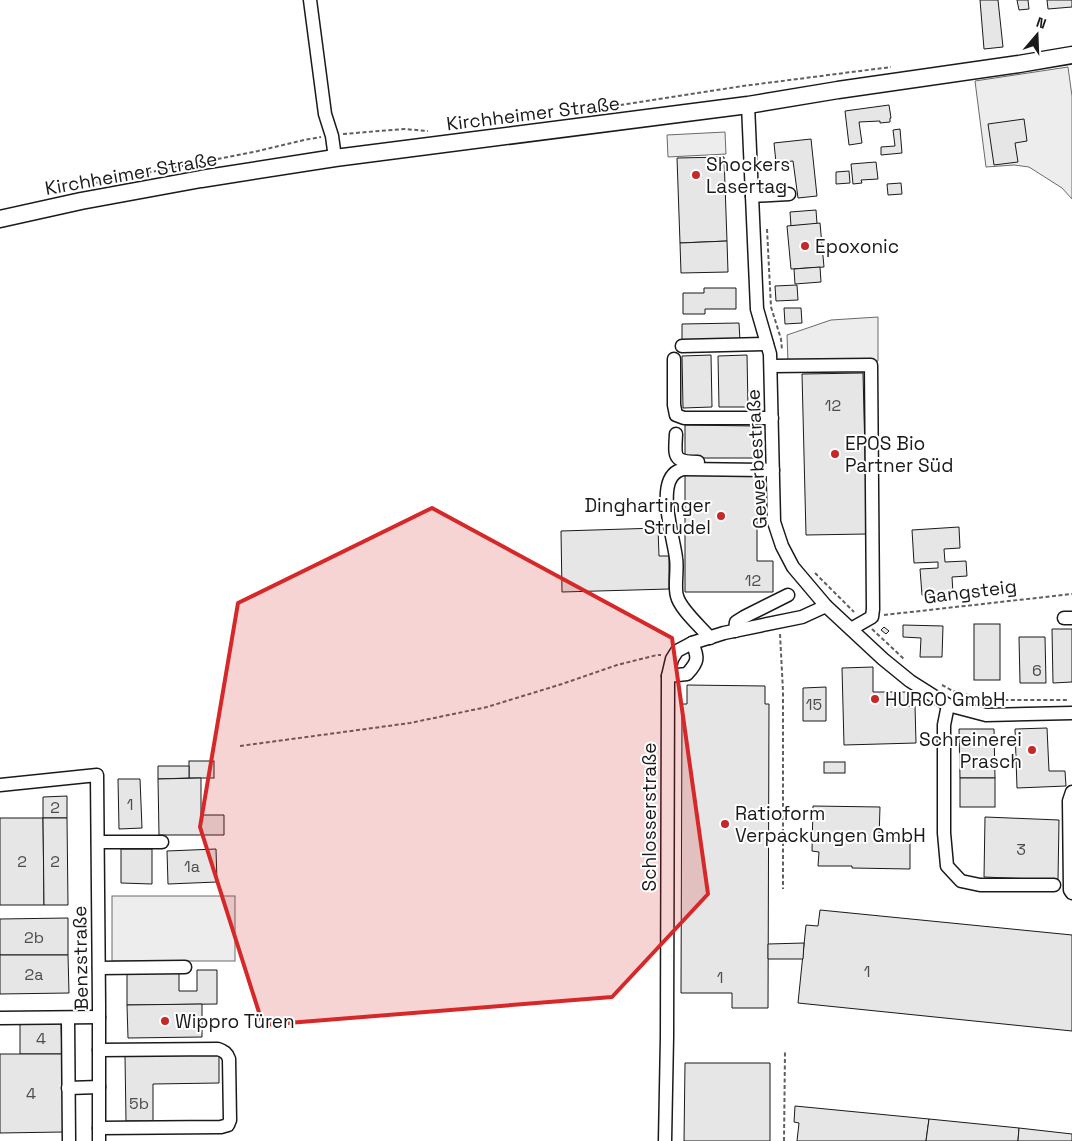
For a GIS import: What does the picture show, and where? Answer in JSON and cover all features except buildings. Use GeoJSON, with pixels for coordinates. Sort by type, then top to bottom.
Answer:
{"type":"FeatureCollection","features":[{"type":"Feature","properties":{"kind":"main road","name":"Kirchheimer Straße"},"geometry":{"type":"LineString","coordinates":[[0,219],[81,201],[201,179],[335,158],[748,105],[1072,55]]}},
{"type":"Feature","properties":{"kind":"street"},"geometry":{"type":"LineString","coordinates":[[310,0],[325,114],[332,136],[335,158]]}},
{"type":"Feature","properties":{"kind":"street"},"geometry":{"type":"LineString","coordinates":[[318,0],[333,113],[332,136]]}},
{"type":"Feature","properties":{"kind":"street","name":"Gewerbestraße"},"geometry":{"type":"LineString","coordinates":[[748,105],[757,310],[770,354],[777,366],[772,418],[774,522],[782,546],[793,567],[826,606],[883,659],[910,681],[948,705],[986,715],[1072,713]]}},
{"type":"Feature","properties":{"kind":"street"},"geometry":{"type":"LineString","coordinates":[[752,196],[789,194]]}},
{"type":"Feature","properties":{"kind":"street"},"geometry":{"type":"LineString","coordinates":[[682,346],[767,344]]}},
{"type":"Feature","properties":{"kind":"street"},"geometry":{"type":"LineString","coordinates":[[674,360],[674,405],[676,415],[684,418],[772,418]]}},
{"type":"Feature","properties":{"kind":"street"},"geometry":{"type":"LineString","coordinates":[[777,366],[871,366],[873,609],[868,619],[850,629]]}},
{"type":"Feature","properties":{"kind":"street"},"geometry":{"type":"LineString","coordinates":[[676,434],[676,454],[679,460],[773,466]]}},
{"type":"Feature","properties":{"kind":"street"},"geometry":{"type":"LineString","coordinates":[[710,638],[686,611],[677,597],[676,559],[666,507],[668,486],[677,471],[685,469],[773,466]]}},
{"type":"Feature","properties":{"kind":"street"},"geometry":{"type":"LineString","coordinates":[[735,631],[736,622],[744,616],[788,595]]}},
{"type":"Feature","properties":{"kind":"street"},"geometry":{"type":"LineString","coordinates":[[677,651],[692,643],[735,631],[802,617],[826,606]]}},
{"type":"Feature","properties":{"kind":"street"},"geometry":{"type":"LineString","coordinates":[[668,676],[687,674],[695,665],[697,654],[692,643]]}},
{"type":"Feature","properties":{"kind":"street","name":"Schlosserstraße"},"geometry":{"type":"LineString","coordinates":[[665,1141],[668,1036],[668,676],[672,659],[677,651]]}},
{"type":"Feature","properties":{"kind":"street"},"geometry":{"type":"LineString","coordinates":[[948,705],[944,725],[944,833],[946,866],[961,881],[980,884],[1054,885]]}},
{"type":"Feature","properties":{"kind":"street","name":"Benzstraße"},"geometry":{"type":"LineString","coordinates":[[0,785],[97,775],[99,1141]]}},
{"type":"Feature","properties":{"kind":"street"},"geometry":{"type":"LineString","coordinates":[[1072,792],[1069,801],[1070,890],[1072,893]]}},
{"type":"Feature","properties":{"kind":"street"},"geometry":{"type":"LineString","coordinates":[[98,842],[162,842]]}},
{"type":"Feature","properties":{"kind":"street"},"geometry":{"type":"LineString","coordinates":[[99,968],[185,967]]}},
{"type":"Feature","properties":{"kind":"street"},"geometry":{"type":"LineString","coordinates":[[0,1018],[99,1017]]}},
{"type":"Feature","properties":{"kind":"street"},"geometry":{"type":"LineString","coordinates":[[68,1018],[69,1141]]}},
{"type":"Feature","properties":{"kind":"street"},"geometry":{"type":"LineString","coordinates":[[99,1050],[223,1050],[227,1054],[228,1059],[230,1120],[228,1125],[221,1127],[99,1128]]}},
{"type":"Feature","properties":{"kind":"street"},"geometry":{"type":"LineString","coordinates":[[68,1088],[99,1087]]}},
{"type":"Feature","properties":{"kind":"path"},"geometry":{"type":"LineString","coordinates":[[587,110],[743,86],[890,67]]}},
{"type":"Feature","properties":{"kind":"path"},"geometry":{"type":"LineString","coordinates":[[84,185],[258,151],[304,140],[404,129],[434,132]]}},
{"type":"Feature","properties":{"kind":"path"},"geometry":{"type":"LineString","coordinates":[[767,229],[771,307],[781,340],[777,366]]}},
{"type":"Feature","properties":{"kind":"path"},"geometry":{"type":"LineString","coordinates":[[814,571],[868,619],[909,664]]}},
{"type":"Feature","properties":{"kind":"path","name":"Gangsteig"},"geometry":{"type":"LineString","coordinates":[[868,619],[948,607],[1072,594]]}},
{"type":"Feature","properties":{"kind":"path"},"geometry":{"type":"LineString","coordinates":[[779,622],[783,691],[783,889]]}},
{"type":"Feature","properties":{"kind":"path"},"geometry":{"type":"LineString","coordinates":[[240,746],[410,723],[487,707],[617,665],[677,651]]}},
{"type":"Feature","properties":{"kind":"path"},"geometry":{"type":"LineString","coordinates":[[940,685],[953,691],[988,700],[1072,700]]}},
{"type":"Feature","properties":{"kind":"path"},"geometry":{"type":"LineString","coordinates":[[784,1141],[785,1051]]}},
{"type":"Feature","properties":{"kind":"highlighted area"},"geometry":{"type":"Polygon","coordinates":[[[432,508],[672,638],[708,894],[612,997],[263,1025],[200,827],[238,603],[432,508]]]}},
{"type":"Feature","properties":{"kind":"shaded area"},"geometry":{"type":"Polygon","coordinates":[[[1068,67],[1072,96],[1072,199],[1062,188],[1029,167],[1014,165],[986,167],[975,81],[1068,67]]]}},
{"type":"Feature","properties":{"kind":"shaded area"},"geometry":{"type":"Polygon","coordinates":[[[725,132],[726,154],[668,157],[667,135],[725,132]]]}},
{"type":"Feature","properties":{"kind":"shaded area"},"geometry":{"type":"Polygon","coordinates":[[[878,317],[878,361],[788,362],[787,335],[831,320],[878,317]]]}},
{"type":"Feature","properties":{"kind":"shaded area"},"geometry":{"type":"Polygon","coordinates":[[[112,896],[235,896],[235,961],[112,961],[112,896]]]}},
{"type":"Feature","properties":{"kind":"place","name":"Shockers Lasertag"},"geometry":{"type":"Point","coordinates":[696,175]}},
{"type":"Feature","properties":{"kind":"place","name":"Epoxonic"},"geometry":{"type":"Point","coordinates":[805,246]}},
{"type":"Feature","properties":{"kind":"place","name":"EPOS Bio Partner Süd"},"geometry":{"type":"Point","coordinates":[835,454]}},
{"type":"Feature","properties":{"kind":"place","name":"Dinghartinger Strudel"},"geometry":{"type":"Point","coordinates":[721,516]}},
{"type":"Feature","properties":{"kind":"place","name":"HURCO GmbH"},"geometry":{"type":"Point","coordinates":[875,699]}},
{"type":"Feature","properties":{"kind":"place","name":"Schreinerei Prasch"},"geometry":{"type":"Point","coordinates":[1032,750]}},
{"type":"Feature","properties":{"kind":"place","name":"Ratioform Verpackungen GmbH"},"geometry":{"type":"Point","coordinates":[725,824]}},
{"type":"Feature","properties":{"kind":"place","name":"Wippro Türen"},"geometry":{"type":"Point","coordinates":[165,1021]}}]}
